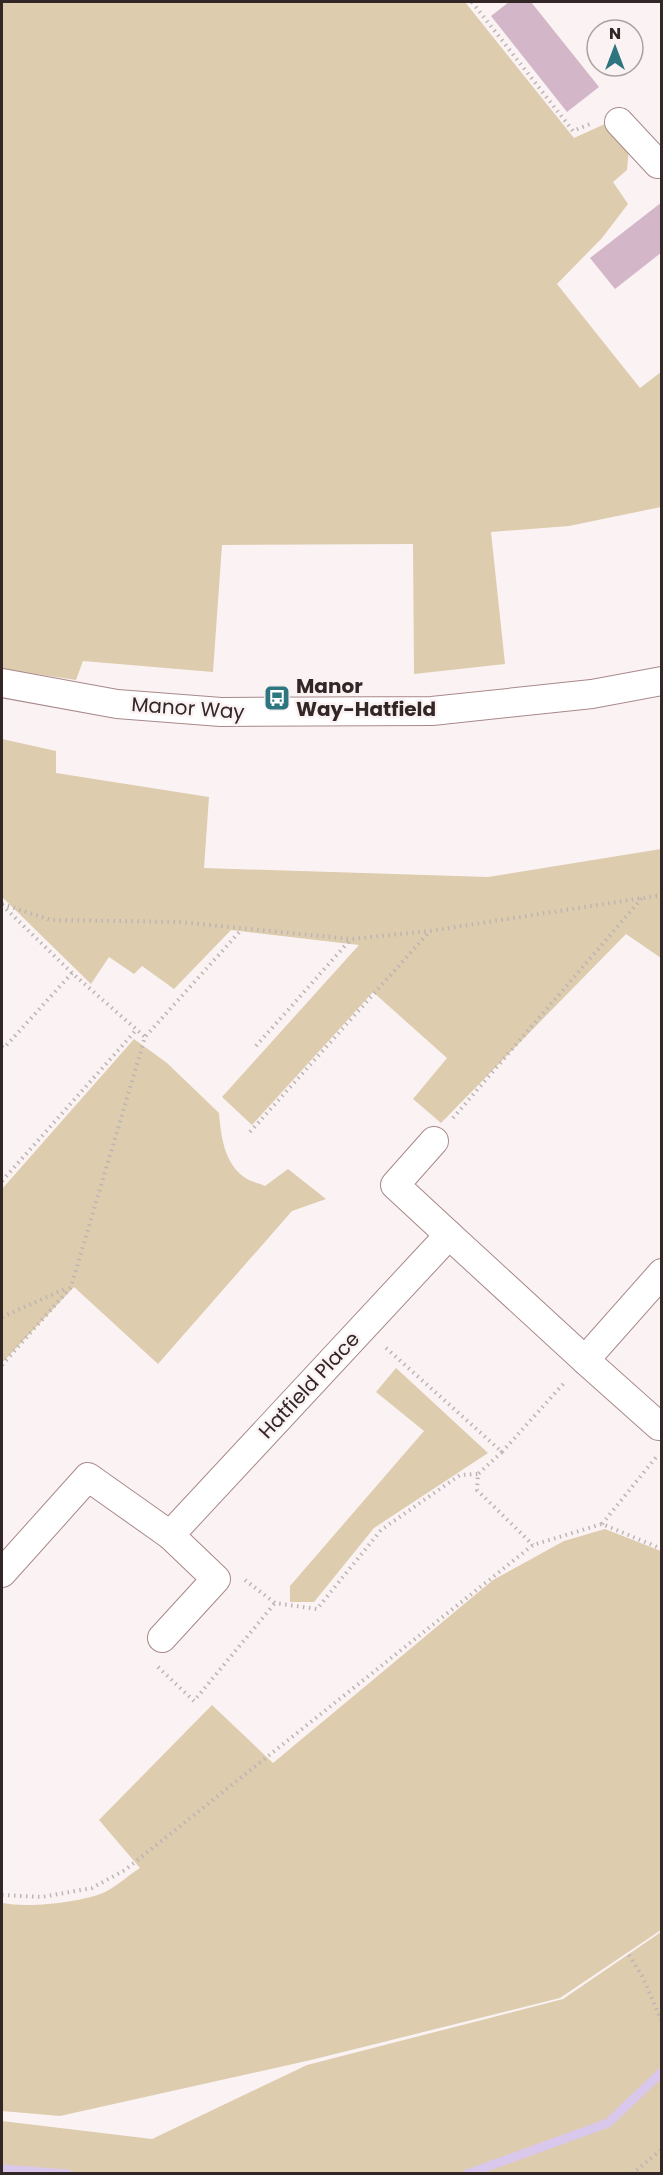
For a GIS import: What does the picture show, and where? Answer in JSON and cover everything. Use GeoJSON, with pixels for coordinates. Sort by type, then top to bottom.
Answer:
{"type":"FeatureCollection","features":[{"type":"Feature","properties":{"kind":"street"},"geometry":{"type":"LineString","coordinates":[[619,122],[658,164],[662,161]]}},
{"type":"Feature","properties":{"kind":"street","name":"Manor Way"},"geometry":{"type":"LineString","coordinates":[[2,683],[117,704],[245,712],[432,711],[592,694],[662,681]]}},
{"type":"Feature","properties":{"kind":"street"},"geometry":{"type":"LineString","coordinates":[[434,1141],[395,1185],[585,1360],[660,1438]]}},
{"type":"Feature","properties":{"kind":"street","name":"Hatfield Place"},"geometry":{"type":"LineString","coordinates":[[170,1535],[449,1235]]}},
{"type":"Feature","properties":{"kind":"street"},"geometry":{"type":"LineString","coordinates":[[585,1360],[662,1274]]}},
{"type":"Feature","properties":{"kind":"street"},"geometry":{"type":"LineString","coordinates":[[2,1573],[88,1477],[170,1535],[216,1579],[162,1638]]}},
{"type":"Feature","properties":{"kind":"path"},"geometry":{"type":"LineString","coordinates":[[472,2],[573,131],[604,117],[619,122]]}},
{"type":"Feature","properties":{"kind":"path"},"geometry":{"type":"LineString","coordinates":[[2,904],[51,920],[180,922],[351,939],[430,932],[662,895]]}},
{"type":"Feature","properties":{"kind":"path"},"geometry":{"type":"LineString","coordinates":[[434,1141],[558,999],[642,898]]}},
{"type":"Feature","properties":{"kind":"path"},"geometry":{"type":"LineString","coordinates":[[2,904],[72,973],[145,1037]]}},
{"type":"Feature","properties":{"kind":"path"},"geometry":{"type":"LineString","coordinates":[[2,1365],[71,1287],[145,1037],[242,928]]}},
{"type":"Feature","properties":{"kind":"path"},"geometry":{"type":"LineString","coordinates":[[250,1132],[430,932]]}},
{"type":"Feature","properties":{"kind":"path"},"geometry":{"type":"LineString","coordinates":[[256,1046],[351,939]]}},
{"type":"Feature","properties":{"kind":"path"},"geometry":{"type":"LineString","coordinates":[[2,1047],[4,1048],[72,973]]}},
{"type":"Feature","properties":{"kind":"path"},"geometry":{"type":"LineString","coordinates":[[2,1181],[137,1029]]}},
{"type":"Feature","properties":{"kind":"path"},"geometry":{"type":"LineString","coordinates":[[2,1317],[71,1287]]}},
{"type":"Feature","properties":{"kind":"path"},"geometry":{"type":"LineString","coordinates":[[363,1327],[502,1452]]}},
{"type":"Feature","properties":{"kind":"path"},"geometry":{"type":"LineString","coordinates":[[236,1580],[247,1580],[275,1603],[317,1609],[381,1530],[460,1475],[478,1474],[502,1452],[585,1360]]}},
{"type":"Feature","properties":{"kind":"path"},"geometry":{"type":"LineString","coordinates":[[2,1895],[42,1897],[92,1888],[125,1870],[532,1545],[602,1524],[660,1438]]}},
{"type":"Feature","properties":{"kind":"path"},"geometry":{"type":"LineString","coordinates":[[478,1474],[477,1490],[532,1545]]}},
{"type":"Feature","properties":{"kind":"path"},"geometry":{"type":"LineString","coordinates":[[602,1524],[662,1549]]}},
{"type":"Feature","properties":{"kind":"path"},"geometry":{"type":"LineString","coordinates":[[162,1638],[158,1668],[194,1701],[275,1603]]}},
{"type":"Feature","properties":{"kind":"path"},"geometry":{"type":"LineString","coordinates":[[629,1955],[642,1976],[662,2022]]}},
{"type":"Feature","properties":{"kind":"path"},"geometry":{"type":"LineString","coordinates":[[632,2174],[662,2149]]}},
{"type":"Feature","properties":{"kind":"shaded area"},"geometry":{"type":"Polygon","coordinates":[[[2,2],[465,2],[574,138],[607,123],[629,147],[627,170],[613,182],[628,204],[602,238],[557,284],[640,388],[661,372],[661,507],[569,526],[491,532],[505,664],[414,674],[413,544],[222,545],[213,672],[83,661],[76,680],[2,669],[2,2]]]}},
{"type":"Feature","properties":{"kind":"shaded area"},"geometry":{"type":"Polygon","coordinates":[[[2,739],[56,751],[56,773],[209,797],[204,868],[488,877],[661,849],[661,958],[626,934],[441,1123],[413,1099],[447,1058],[373,992],[252,1125],[222,1097],[359,945],[231,930],[174,989],[142,966],[134,974],[109,957],[91,984],[2,897],[2,739]]]}},
{"type":"Feature","properties":{"kind":"shaded area"},"geometry":{"type":"Polygon","coordinates":[[[134,1039],[167,1063],[219,1113],[225,1149],[239,1173],[265,1186],[288,1169],[326,1199],[292,1211],[158,1364],[74,1287],[2,1363],[2,1189],[134,1039]]]}},
{"type":"Feature","properties":{"kind":"shaded area"},"geometry":{"type":"Polygon","coordinates":[[[396,1368],[488,1453],[374,1528],[314,1602],[290,1602],[290,1586],[424,1431],[376,1392],[396,1368]]]}},
{"type":"Feature","properties":{"kind":"shaded area"},"geometry":{"type":"Polygon","coordinates":[[[605,1529],[661,1551],[661,1930],[560,1998],[311,2060],[60,2116],[2,2111],[2,1903],[39,1905],[94,1896],[114,1887],[140,1868],[99,1820],[212,1705],[273,1763],[493,1580],[564,1541],[605,1529]]]}},
{"type":"Feature","properties":{"kind":"shaded area"},"geometry":{"type":"Polygon","coordinates":[[[661,1932],[661,2173],[2,2173],[2,2121],[152,2139],[307,2065],[563,1999],[661,1932]]]}},
{"type":"Feature","properties":{"kind":"building"},"geometry":{"type":"Polygon","coordinates":[[[509,2],[531,2],[585,70],[585,78],[592,78],[599,87],[567,112],[491,16],[509,2]]]}},
{"type":"Feature","properties":{"kind":"building"},"geometry":{"type":"Polygon","coordinates":[[[662,202],[662,252],[615,289],[590,258],[662,202]]]}},
{"type":"Feature","properties":{"kind":"waterway"},"geometry":{"type":"LineString","coordinates":[[467,2174],[608,2123],[662,2072]]}},
{"type":"Feature","properties":{"kind":"waterway"},"geometry":{"type":"LineString","coordinates":[[2,2169],[68,2174]]}},
{"type":"Feature","properties":{"kind":"place","name":"Manor Way-Hatfield"},"geometry":{"type":"Point","coordinates":[277,698]}}]}
